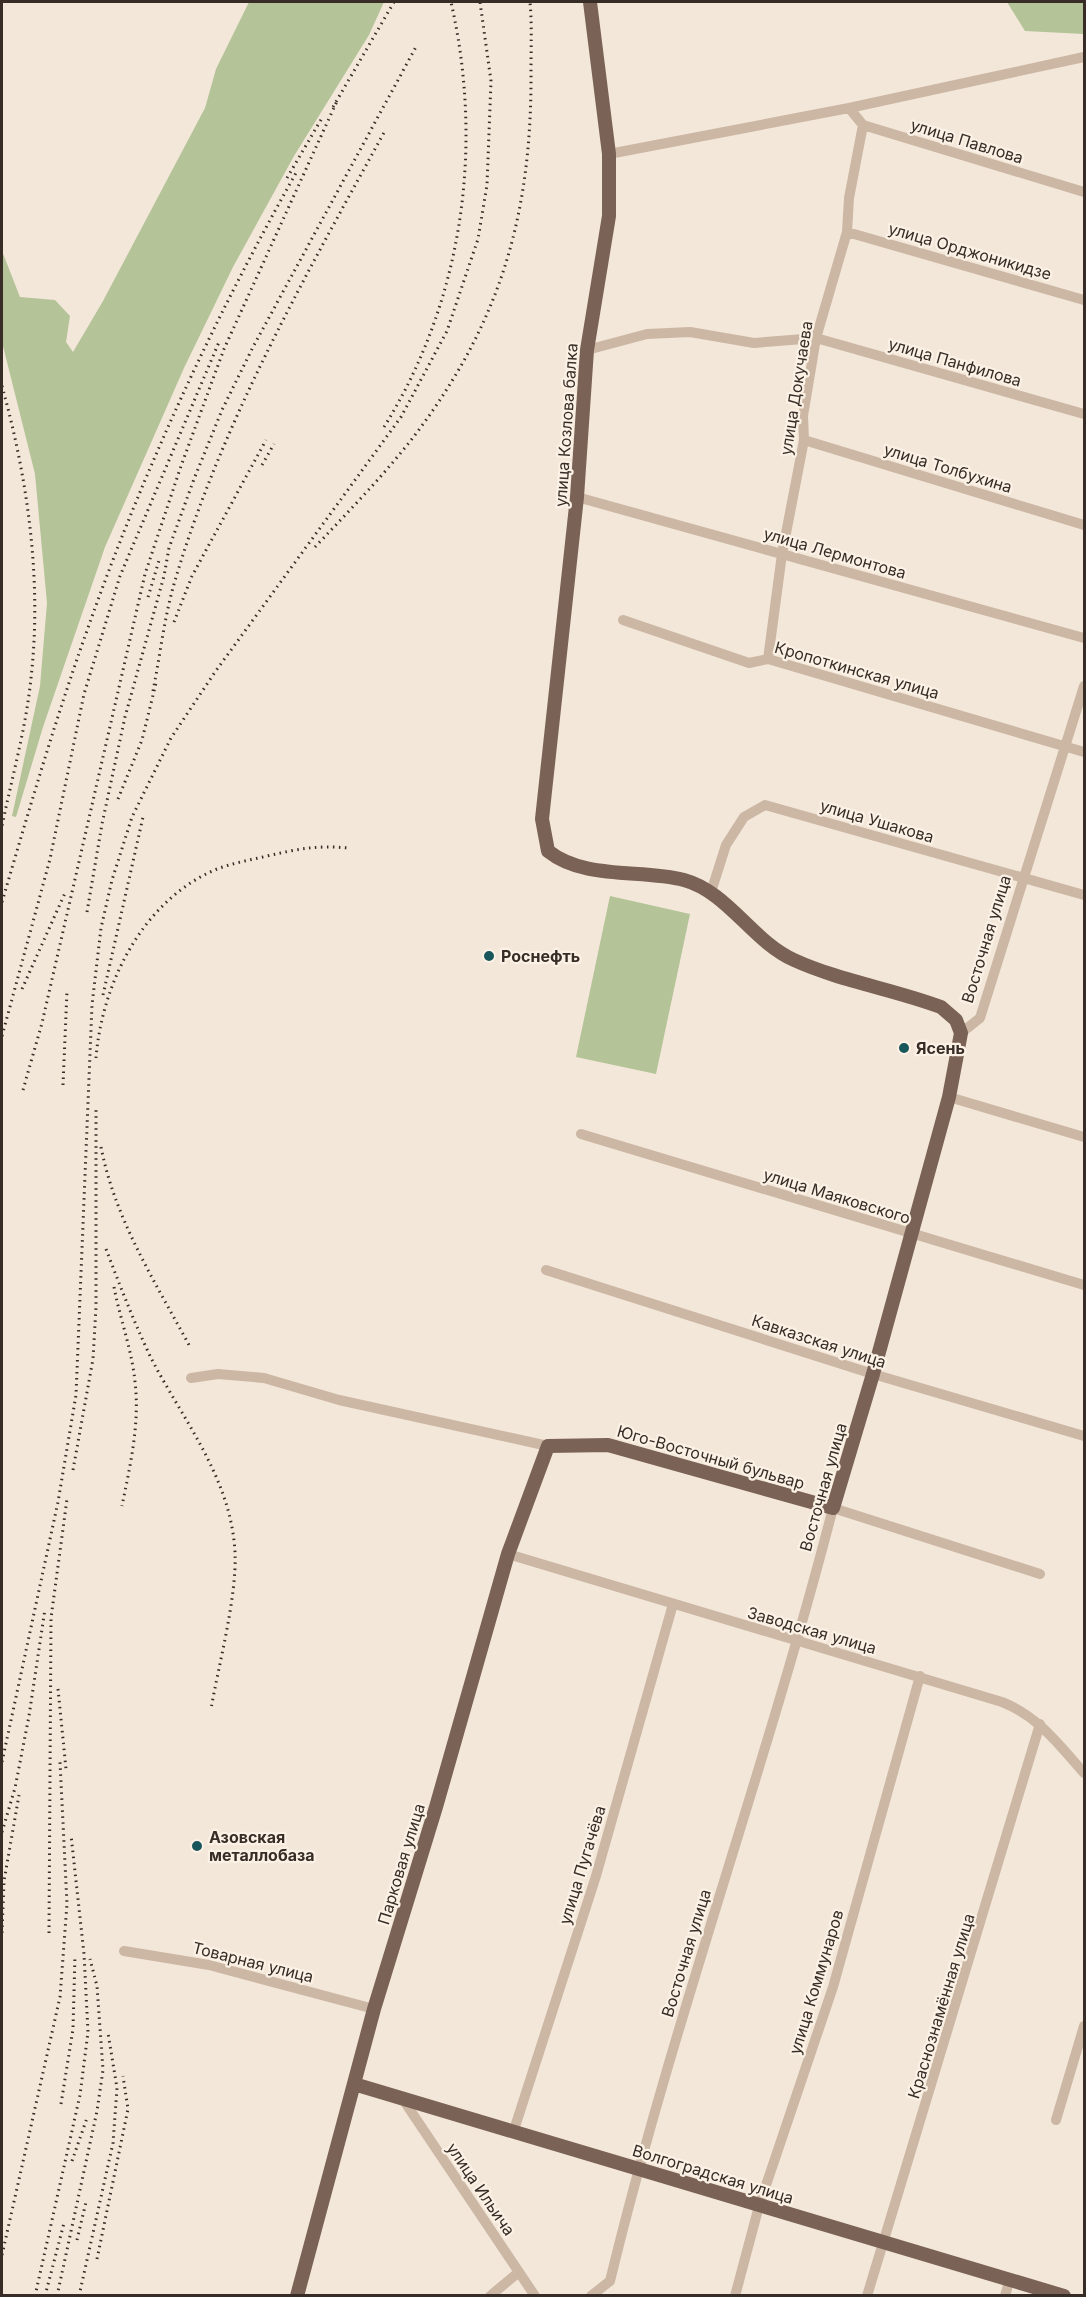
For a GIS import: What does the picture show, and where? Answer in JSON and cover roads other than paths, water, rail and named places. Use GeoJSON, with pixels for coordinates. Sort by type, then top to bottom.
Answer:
{"type":"FeatureCollection","features":[{"type":"Feature","properties":{"kind":"main road","name":"улица Козлова балка"},"geometry":{"type":"LineString","coordinates":[[590,2],[609,154],[607,239],[587,350],[577,497],[542,819],[548,851],[574,866],[685,880],[711,892]]}},
{"type":"Feature","properties":{"kind":"main road"},"geometry":{"type":"LineString","coordinates":[[711,892],[760,939],[793,959],[941,1007],[956,1020],[961,1034]]}},
{"type":"Feature","properties":{"kind":"main road","name":"Восточная улица"},"geometry":{"type":"LineString","coordinates":[[832,1508],[873,1374],[949,1097],[961,1034]]}},
{"type":"Feature","properties":{"kind":"main road","name":"Юго-Восточный бульвар"},"geometry":{"type":"LineString","coordinates":[[548,1446],[608,1445],[832,1508]]}},
{"type":"Feature","properties":{"kind":"main road","name":"Парковая улица"},"geometry":{"type":"LineString","coordinates":[[297,2295],[374,2009],[436,1807],[508,1554],[548,1446]]}},
{"type":"Feature","properties":{"kind":"main road","name":"Волгоградская улица"},"geometry":{"type":"LineString","coordinates":[[354,2084],[1064,2295]]}},
{"type":"Feature","properties":{"kind":"street"},"geometry":{"type":"LineString","coordinates":[[609,154],[849,108],[1084,57]]}},
{"type":"Feature","properties":{"kind":"street"},"geometry":{"type":"LineString","coordinates":[[849,108],[863,125]]}},
{"type":"Feature","properties":{"kind":"street","name":"улица Павлова"},"geometry":{"type":"LineString","coordinates":[[863,125],[1084,192]]}},
{"type":"Feature","properties":{"kind":"street","name":"улица Докучаева"},"geometry":{"type":"LineString","coordinates":[[768,659],[782,554],[804,440],[803,416],[816,338],[847,232],[849,198],[863,125]]}},
{"type":"Feature","properties":{"kind":"street","name":"улица Орджоникидзе"},"geometry":{"type":"LineString","coordinates":[[847,232],[1084,300]]}},
{"type":"Feature","properties":{"kind":"street"},"geometry":{"type":"LineString","coordinates":[[587,350],[647,334],[690,332],[754,343],[816,338]]}},
{"type":"Feature","properties":{"kind":"street","name":"улица Панфилова"},"geometry":{"type":"LineString","coordinates":[[816,338],[1084,414]]}},
{"type":"Feature","properties":{"kind":"street","name":"улица Толбухина"},"geometry":{"type":"LineString","coordinates":[[804,440],[1084,525]]}},
{"type":"Feature","properties":{"kind":"street","name":"улица Лермонтова"},"geometry":{"type":"LineString","coordinates":[[577,497],[1084,638]]}},
{"type":"Feature","properties":{"kind":"street","name":"Кропоткинская улица"},"geometry":{"type":"LineString","coordinates":[[623,620],[749,663],[768,659],[1084,752]]}},
{"type":"Feature","properties":{"kind":"street","name":"Восточная улица"},"geometry":{"type":"LineString","coordinates":[[961,1034],[980,1018],[1084,686]]}},
{"type":"Feature","properties":{"kind":"street","name":"улица Ушакова"},"geometry":{"type":"LineString","coordinates":[[711,892],[726,845],[744,817],[765,805],[1084,895]]}},
{"type":"Feature","properties":{"kind":"street"},"geometry":{"type":"LineString","coordinates":[[949,1097],[1084,1137]]}},
{"type":"Feature","properties":{"kind":"street","name":"улица Маяковского"},"geometry":{"type":"LineString","coordinates":[[581,1134],[1084,1285]]}},
{"type":"Feature","properties":{"kind":"street","name":"Кавказская улица"},"geometry":{"type":"LineString","coordinates":[[546,1270],[873,1374],[1084,1436]]}},
{"type":"Feature","properties":{"kind":"street","name":"Юго-Восточный бульвар"},"geometry":{"type":"LineString","coordinates":[[191,1378],[218,1374],[264,1378],[339,1400],[548,1446]]}},
{"type":"Feature","properties":{"kind":"street","name":"Восточная улица"},"geometry":{"type":"LineString","coordinates":[[591,2295],[610,2281],[637,2169],[798,1642],[832,1508]]}},
{"type":"Feature","properties":{"kind":"street","name":"Юго-Восточный бульвар"},"geometry":{"type":"LineString","coordinates":[[832,1508],[1040,1574]]}},
{"type":"Feature","properties":{"kind":"street","name":"Заводская улица"},"geometry":{"type":"LineString","coordinates":[[508,1554],[798,1642],[920,1676],[1021,1709],[1040,1724],[1084,1773]]}},
{"type":"Feature","properties":{"kind":"street","name":"улица Пугачёва"},"geometry":{"type":"LineString","coordinates":[[513,2133],[596,1876],[673,1604]]}},
{"type":"Feature","properties":{"kind":"street","name":"улица Коммунаров"},"geometry":{"type":"LineString","coordinates":[[735,2295],[759,2206],[833,1988],[920,1676]]}},
{"type":"Feature","properties":{"kind":"street","name":"Краснознамённая улица"},"geometry":{"type":"LineString","coordinates":[[867,2295],[1040,1724]]}},
{"type":"Feature","properties":{"kind":"street","name":"Товарная улица"},"geometry":{"type":"LineString","coordinates":[[124,1951],[209,1965],[374,2009]]}},
{"type":"Feature","properties":{"kind":"street"},"geometry":{"type":"LineString","coordinates":[[1056,2120],[1084,2026]]}},
{"type":"Feature","properties":{"kind":"street","name":"улица Ильича"},"geometry":{"type":"LineString","coordinates":[[402,2098],[535,2295]]}},
{"type":"Feature","properties":{"kind":"street"},"geometry":{"type":"LineString","coordinates":[[490,2295],[519,2272]]}},
{"type":"Feature","properties":{"kind":"street"},"geometry":{"type":"LineString","coordinates":[[1005,2295],[1010,2278]]}},
{"type":"Feature","properties":{"kind":"railway"},"geometry":{"type":"LineString","coordinates":[[333,107],[394,2]]}},
{"type":"Feature","properties":{"kind":"railway"},"geometry":{"type":"LineString","coordinates":[[384,427],[411,378],[432,327],[449,275],[460,221],[465,167],[466,112],[461,57],[451,2]]}},
{"type":"Feature","properties":{"kind":"railway"},"geometry":{"type":"LineString","coordinates":[[2,1762],[58,1502],[76,1395],[92,1005],[101,928],[112,880],[132,817],[171,738],[215,672],[401,417],[447,331],[478,239],[487,185],[491,81],[480,2]]}},
{"type":"Feature","properties":{"kind":"railway"},"geometry":{"type":"LineString","coordinates":[[315,547],[415,435],[445,392],[470,349],[490,306],[506,263],[518,218],[526,171],[530,122],[530,2]]}},
{"type":"Feature","properties":{"kind":"railway"},"geometry":{"type":"LineString","coordinates":[[87,912],[102,824],[125,717],[164,576],[169,548],[194,479],[222,410],[253,347],[417,45]]}},
{"type":"Feature","properties":{"kind":"railway"},"geometry":{"type":"LineString","coordinates":[[23,1090],[42,1023],[145,574],[181,466],[224,349],[337,101]]}},
{"type":"Feature","properties":{"kind":"railway"},"geometry":{"type":"LineString","coordinates":[[287,178],[322,118]]}},
{"type":"Feature","properties":{"kind":"railway"},"geometry":{"type":"LineString","coordinates":[[153,691],[174,584],[193,524],[216,466],[241,408],[296,295],[386,129]]}},
{"type":"Feature","properties":{"kind":"railway"},"geometry":{"type":"LineString","coordinates":[[2,902],[65,694],[133,509],[209,338],[296,173]]}},
{"type":"Feature","properties":{"kind":"railway"},"geometry":{"type":"LineString","coordinates":[[2,1036],[50,859],[84,694],[120,576],[219,342]]}},
{"type":"Feature","properties":{"kind":"railway"},"geometry":{"type":"LineString","coordinates":[[2,386],[26,494],[34,568],[35,605],[29,697],[2,826]]}},
{"type":"Feature","properties":{"kind":"railway"},"geometry":{"type":"LineString","coordinates":[[174,622],[192,576],[266,440]]}},
{"type":"Feature","properties":{"kind":"railway"},"geometry":{"type":"LineString","coordinates":[[262,465],[274,444]]}},
{"type":"Feature","properties":{"kind":"railway"},"geometry":{"type":"LineString","coordinates":[[148,597],[160,557]]}},
{"type":"Feature","properties":{"kind":"railway"},"geometry":{"type":"LineString","coordinates":[[118,799],[142,740],[156,683]]}},
{"type":"Feature","properties":{"kind":"railway"},"geometry":{"type":"LineString","coordinates":[[103,995],[143,817]]}},
{"type":"Feature","properties":{"kind":"railway"},"geometry":{"type":"LineString","coordinates":[[96,1058],[107,1001],[118,973],[131,946],[168,900],[191,883],[229,865],[307,848],[348,848]]}},
{"type":"Feature","properties":{"kind":"railway"},"geometry":{"type":"LineString","coordinates":[[22,989],[65,893]]}},
{"type":"Feature","properties":{"kind":"railway"},"geometry":{"type":"LineString","coordinates":[[63,1085],[67,991]]}},
{"type":"Feature","properties":{"kind":"railway"},"geometry":{"type":"LineString","coordinates":[[73,1470],[93,1359],[96,1307],[96,1106]]}},
{"type":"Feature","properties":{"kind":"railway"},"geometry":{"type":"LineString","coordinates":[[101,1147],[107,1174],[137,1249],[189,1345]]}},
{"type":"Feature","properties":{"kind":"railway"},"geometry":{"type":"LineString","coordinates":[[106,1249],[151,1358],[215,1474],[232,1525],[235,1552],[233,1589],[211,1709]]}},
{"type":"Feature","properties":{"kind":"railway"},"geometry":{"type":"LineString","coordinates":[[114,1287],[131,1358],[136,1398],[133,1445],[122,1506]]}},
{"type":"Feature","properties":{"kind":"railway"},"geometry":{"type":"LineString","coordinates":[[49,1933],[51,1618],[67,1499]]}},
{"type":"Feature","properties":{"kind":"railway"},"geometry":{"type":"LineString","coordinates":[[2,1832],[15,1788],[29,1716],[45,1609]]}},
{"type":"Feature","properties":{"kind":"railway"},"geometry":{"type":"LineString","coordinates":[[58,1689],[66,1769]]}},
{"type":"Feature","properties":{"kind":"railway"},"geometry":{"type":"LineString","coordinates":[[2,2255],[60,1997],[67,1904],[60,1762]]}},
{"type":"Feature","properties":{"kind":"railway"},"geometry":{"type":"LineString","coordinates":[[2,1933],[4,1881],[19,1795]]}},
{"type":"Feature","properties":{"kind":"railway"},"geometry":{"type":"LineString","coordinates":[[35,2296],[80,2095],[88,2032],[84,1954],[71,1835]]}},
{"type":"Feature","properties":{"kind":"railway"},"geometry":{"type":"LineString","coordinates":[[61,2104],[73,2029],[75,1955]]}},
{"type":"Feature","properties":{"kind":"railway"},"geometry":{"type":"LineString","coordinates":[[57,2296],[97,2111],[103,2070],[97,1986],[90,1959]]}},
{"type":"Feature","properties":{"kind":"railway"},"geometry":{"type":"LineString","coordinates":[[79,2296],[113,2143],[117,2088],[108,2033]]}},
{"type":"Feature","properties":{"kind":"railway"},"geometry":{"type":"LineString","coordinates":[[97,2259],[128,2109],[123,2076]]}},
{"type":"Feature","properties":{"kind":"railway"},"geometry":{"type":"LineString","coordinates":[[72,2161],[87,2118]]}},
{"type":"Feature","properties":{"kind":"railway"},"geometry":{"type":"LineString","coordinates":[[77,2240],[86,2202]]}},
{"type":"Feature","properties":{"kind":"railway"},"geometry":{"type":"LineString","coordinates":[[45,2296],[64,2223]]}},
{"type":"Feature","properties":{"kind":"place","name":"Роснефть"},"geometry":{"type":"Point","coordinates":[489,956]}},
{"type":"Feature","properties":{"kind":"place","name":"Ясень"},"geometry":{"type":"Point","coordinates":[904,1048]}},
{"type":"Feature","properties":{"kind":"place","name":"Азовская металлобаза"},"geometry":{"type":"Point","coordinates":[197,1846]}}]}
